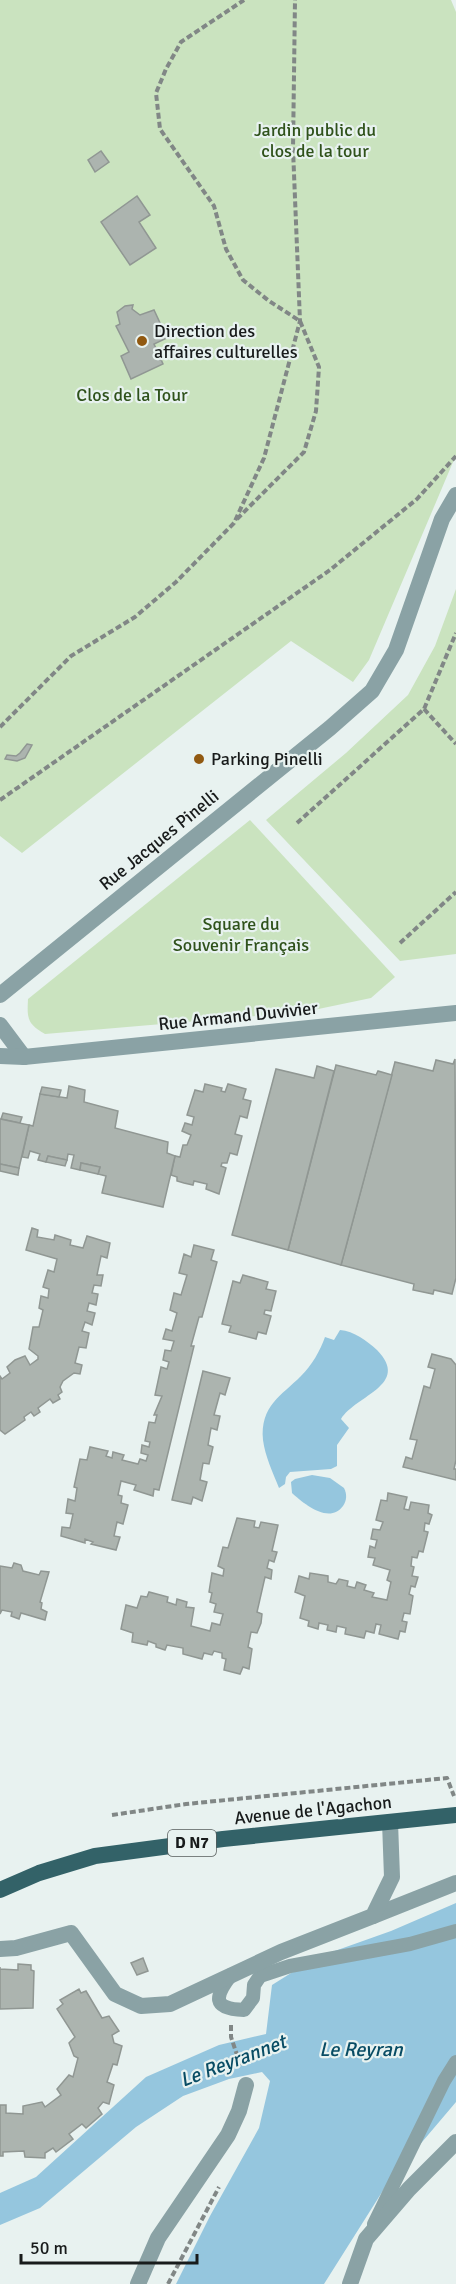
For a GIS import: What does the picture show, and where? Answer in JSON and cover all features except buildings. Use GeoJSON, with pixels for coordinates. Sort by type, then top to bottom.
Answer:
{"type":"FeatureCollection","features":[{"type":"Feature","properties":{"kind":"main road","name":"Avenue de l'Agachon"},"geometry":{"type":"LineString","coordinates":[[0,1890],[39,1873],[95,1856],[223,1839],[456,1815]]}},
{"type":"Feature","properties":{"kind":"street","name":"Rue Jacques Pinelli"},"geometry":{"type":"LineString","coordinates":[[0,995],[330,729],[372,691],[396,650],[442,519],[456,495]]}},
{"type":"Feature","properties":{"kind":"street","name":"Rue Armand Duvivier"},"geometry":{"type":"LineString","coordinates":[[0,1056],[24,1057],[456,1013]]}},
{"type":"Feature","properties":{"kind":"street"},"geometry":{"type":"LineString","coordinates":[[0,1025],[24,1057]]}},
{"type":"Feature","properties":{"kind":"street"},"geometry":{"type":"LineString","coordinates":[[373,1916],[392,1877],[390,1822]]}},
{"type":"Feature","properties":{"kind":"street"},"geometry":{"type":"LineString","coordinates":[[0,1949],[16,1948],[71,1933],[115,1994],[141,2006],[170,2004],[232,1974],[456,1883]]}},
{"type":"Feature","properties":{"kind":"street"},"geometry":{"type":"LineString","coordinates":[[138,2284],[158,2238],[228,2135],[239,2111],[246,2085]]}},
{"type":"Feature","properties":{"kind":"street"},"geometry":{"type":"LineString","coordinates":[[350,2284],[366,2239],[409,2189],[456,2142]]}},
{"type":"Feature","properties":{"kind":"lane"},"geometry":{"type":"LineString","coordinates":[[232,1974],[220,1991],[221,2004],[230,2009],[244,2010],[253,1998],[254,1985],[260,1976],[290,1966],[410,1944],[456,1932]]}},
{"type":"Feature","properties":{"kind":"lane"},"geometry":{"type":"LineString","coordinates":[[366,2239],[444,2081],[456,2062]]}},
{"type":"Feature","properties":{"kind":"path"},"geometry":{"type":"LineString","coordinates":[[0,727],[71,656],[135,618],[176,582],[304,452],[316,411],[319,367],[300,321],[269,301],[243,280],[226,249],[214,206],[160,129],[156,93],[166,69],[182,42],[244,0]]}},
{"type":"Feature","properties":{"kind":"path"},"geometry":{"type":"LineString","coordinates":[[234,523],[264,458],[300,321],[293,149],[295,0]]}},
{"type":"Feature","properties":{"kind":"path"},"geometry":{"type":"LineString","coordinates":[[0,800],[330,570],[417,499],[456,456]]}},
{"type":"Feature","properties":{"kind":"path"},"geometry":{"type":"LineString","coordinates":[[297,823],[424,709],[456,633]]}},
{"type":"Feature","properties":{"kind":"path"},"geometry":{"type":"LineString","coordinates":[[424,709],[456,744]]}},
{"type":"Feature","properties":{"kind":"path"},"geometry":{"type":"LineString","coordinates":[[400,943],[456,892]]}},
{"type":"Feature","properties":{"kind":"path"},"geometry":{"type":"LineString","coordinates":[[112,1815],[186,1804],[447,1778],[456,1802]]}},
{"type":"Feature","properties":{"kind":"path"},"geometry":{"type":"LineString","coordinates":[[231,2037],[246,2085]]}},
{"type":"Feature","properties":{"kind":"green space","name":"Jardin public du clos de la tour"},"geometry":{"type":"Polygon","coordinates":[[[0,0],[451,0],[456,12],[456,455],[369,660],[353,682],[291,641],[22,853],[0,836],[0,0]]]}},
{"type":"Feature","properties":{"kind":"green space"},"geometry":{"type":"Polygon","coordinates":[[[456,589],[456,954],[400,961],[266,820],[346,753],[408,695],[435,646],[456,589]]]}},
{"type":"Feature","properties":{"kind":"green space","name":"Square du Souvenir Français"},"geometry":{"type":"Polygon","coordinates":[[[250,820],[395,977],[371,998],[304,1012],[45,1034],[31,1024],[28,1016],[28,999],[250,820]]]}},
{"type":"Feature","properties":{"kind":"water"},"geometry":{"type":"Polygon","coordinates":[[[340,1330],[355,1334],[377,1350],[386,1362],[388,1372],[385,1381],[341,1419],[349,1428],[337,1445],[337,1466],[331,1469],[290,1472],[285,1484],[279,1488],[263,1440],[263,1428],[268,1410],[309,1367],[325,1337],[334,1340],[340,1330]]]}},
{"type":"Feature","properties":{"kind":"water"},"geometry":{"type":"Polygon","coordinates":[[[312,1475],[330,1478],[344,1488],[346,1495],[343,1506],[337,1511],[324,1513],[303,1502],[292,1493],[291,1482],[312,1475]]]}},
{"type":"Feature","properties":{"kind":"water","name":"Le Reyran"},"geometry":{"type":"Polygon","coordinates":[[[456,1903],[456,2102],[389,2181],[324,2284],[176,2284],[210,2216],[259,2128],[270,2081],[262,2072],[229,2079],[183,2096],[136,2127],[40,2208],[0,2225],[0,2193],[36,2177],[146,2077],[219,2045],[266,2034],[272,1985],[315,1958],[391,1931],[456,1903]]]}},
{"type":"Feature","properties":{"kind":"place","name":"Direction des affaires culturelles"},"geometry":{"type":"Point","coordinates":[142,341]}},
{"type":"Feature","properties":{"kind":"place","name":"Parking Pinelli"},"geometry":{"type":"Point","coordinates":[199,759]}},
{"type":"Feature","properties":{"kind":"park label","name":"Clos de la Tour"},"geometry":{"type":"Point","coordinates":[132,395]}},
{"type":"Feature","properties":{"kind":"water label","name":"Le Reyrannet"},"geometry":{"type":"Point","coordinates":[233,2061]}}]}
